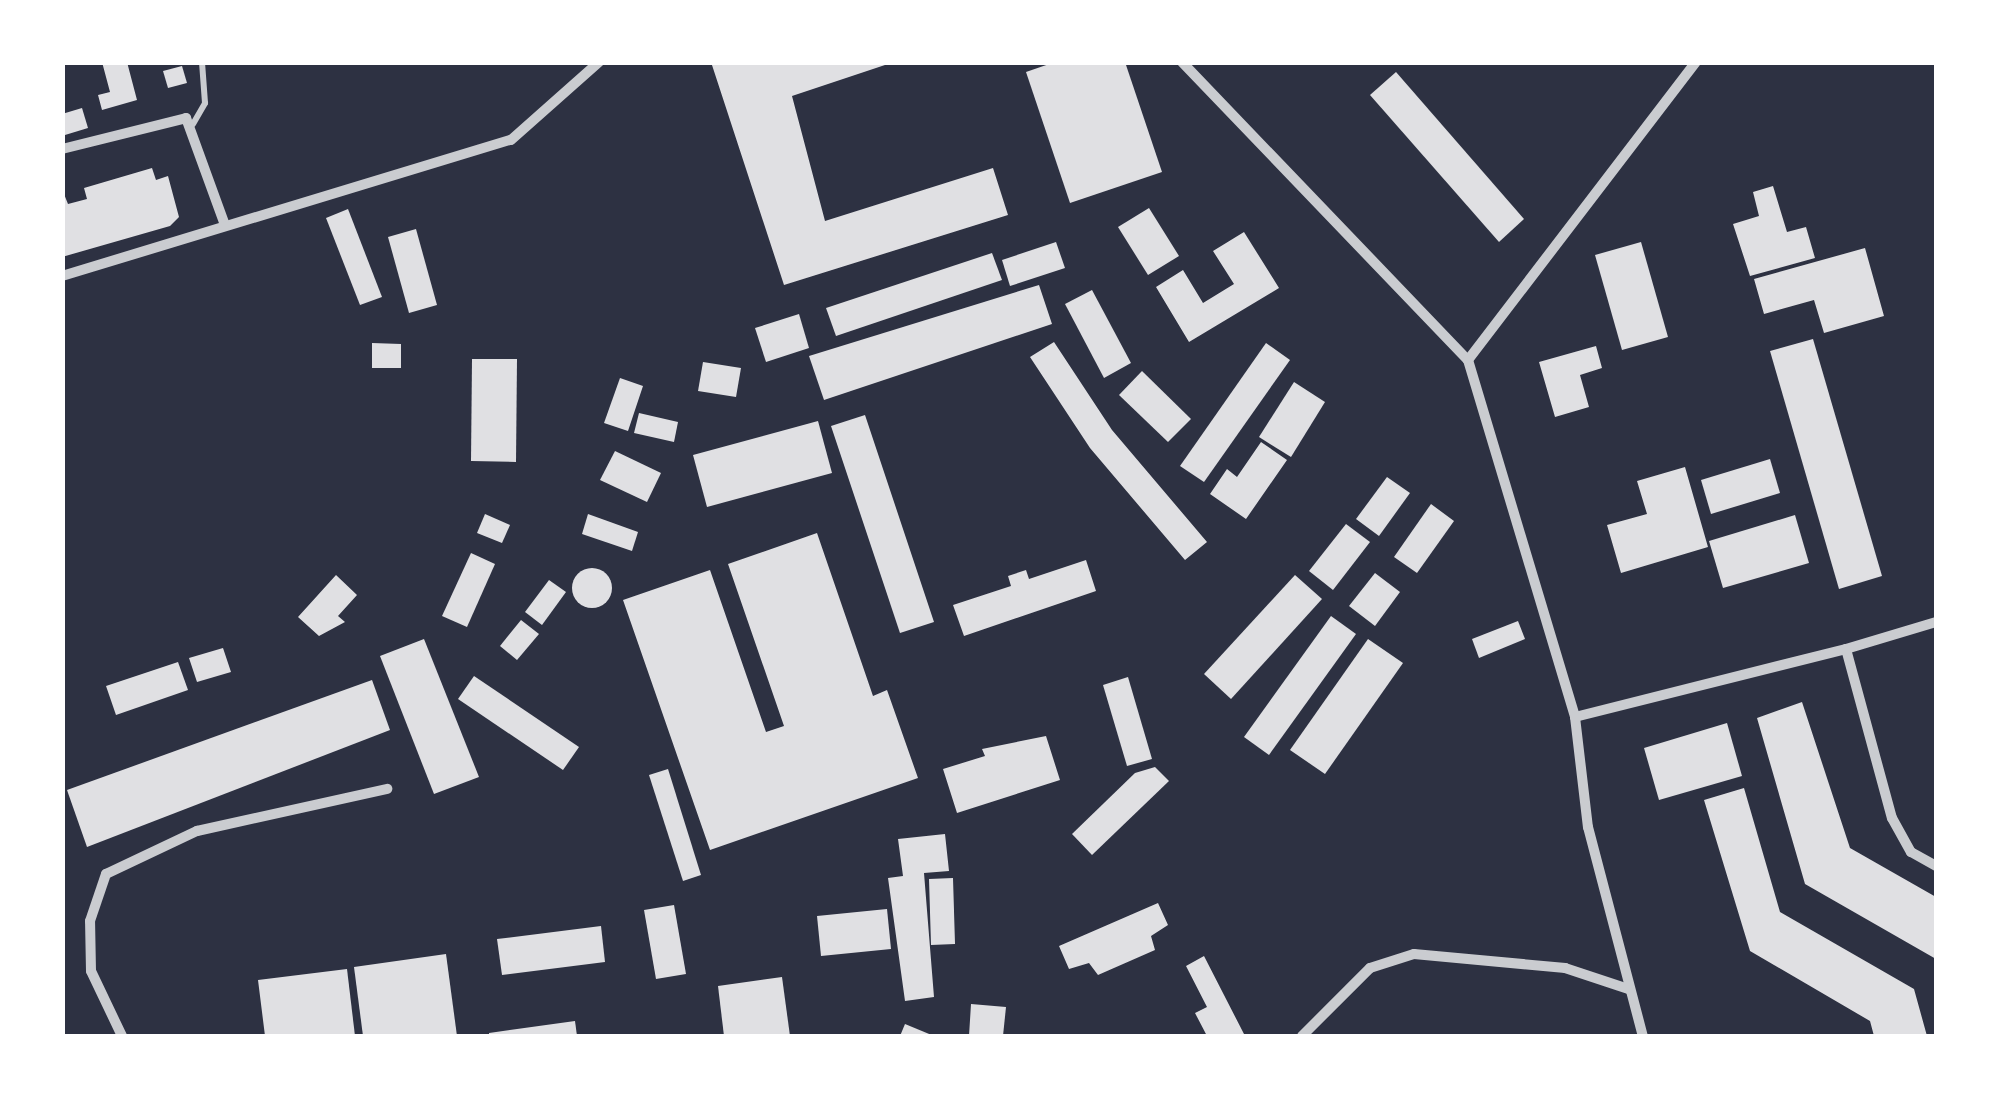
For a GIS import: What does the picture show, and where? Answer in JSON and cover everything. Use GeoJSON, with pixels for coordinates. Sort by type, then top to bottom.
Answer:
{"type":"FeatureCollection","features":[{"type":"Feature","properties":{"kind":"street"},"geometry":{"type":"LineString","coordinates":[[62,276],[511,140],[600,62]]}},
{"type":"Feature","properties":{"kind":"street"},"geometry":{"type":"LineString","coordinates":[[1182,62],[1468,360],[1575,716],[1588,827],[1643,1036]]}},
{"type":"Feature","properties":{"kind":"street"},"geometry":{"type":"LineString","coordinates":[[1468,360],[1696,62]]}},
{"type":"Feature","properties":{"kind":"street"},"geometry":{"type":"LineString","coordinates":[[62,150],[173,119],[192,124],[225,226]]}},
{"type":"Feature","properties":{"kind":"street"},"geometry":{"type":"LineString","coordinates":[[1575,716],[1936,622]]}},
{"type":"Feature","properties":{"kind":"street"},"geometry":{"type":"LineString","coordinates":[[1846,648],[1892,818],[1911,852],[1936,866]]}},
{"type":"Feature","properties":{"kind":"street"},"geometry":{"type":"LineString","coordinates":[[122,1036],[91,970],[90,921],[106,874],[198,831],[387,789]]}},
{"type":"Feature","properties":{"kind":"street"},"geometry":{"type":"LineString","coordinates":[[1302,1036],[1370,968],[1414,954],[1565,968],[1628,990]]}},
{"type":"Feature","properties":{"kind":"lane"},"geometry":{"type":"LineString","coordinates":[[192,124],[206,103],[202,62]]}},
{"type":"Feature","properties":{"kind":"building"},"geometry":{"type":"Polygon","coordinates":[[[102,62],[127,62],[137,100],[102,110],[98,95],[110,92],[102,62]]]}},
{"type":"Feature","properties":{"kind":"building"},"geometry":{"type":"Polygon","coordinates":[[[711,62],[894,62],[792,96],[825,221],[993,168],[1008,215],[784,285],[711,62]]]}},
{"type":"Feature","properties":{"kind":"building"},"geometry":{"type":"Polygon","coordinates":[[[1055,62],[1125,62],[1162,172],[1070,203],[1026,72],[1055,62]]]}},
{"type":"Feature","properties":{"kind":"building"},"geometry":{"type":"Polygon","coordinates":[[[182,66],[187,83],[168,88],[163,71],[182,66]]]}},
{"type":"Feature","properties":{"kind":"building"},"geometry":{"type":"Polygon","coordinates":[[[1396,72],[1524,219],[1499,242],[1370,95],[1396,72]]]}},
{"type":"Feature","properties":{"kind":"building"},"geometry":{"type":"Polygon","coordinates":[[[82,108],[88,128],[65,135],[62,114],[82,108]]]}},
{"type":"Feature","properties":{"kind":"building"},"geometry":{"type":"Polygon","coordinates":[[[152,168],[156,180],[168,176],[179,217],[170,226],[62,257],[62,189],[68,204],[87,199],[84,188],[152,168]]]}},
{"type":"Feature","properties":{"kind":"building"},"geometry":{"type":"Polygon","coordinates":[[[1773,186],[1787,232],[1806,227],[1815,258],[1750,276],[1733,224],[1759,216],[1753,192],[1773,186]]]}},
{"type":"Feature","properties":{"kind":"building"},"geometry":{"type":"Polygon","coordinates":[[[1149,208],[1179,256],[1148,275],[1118,227],[1149,208]]]}},
{"type":"Feature","properties":{"kind":"building"},"geometry":{"type":"Polygon","coordinates":[[[348,209],[382,297],[360,305],[326,218],[348,209]]]}},
{"type":"Feature","properties":{"kind":"building"},"geometry":{"type":"Polygon","coordinates":[[[416,229],[437,305],[409,313],[388,237],[416,229]]]}},
{"type":"Feature","properties":{"kind":"building"},"geometry":{"type":"Polygon","coordinates":[[[1244,232],[1279,288],[1189,342],[1156,287],[1183,270],[1203,303],[1234,284],[1213,251],[1244,232]]]}},
{"type":"Feature","properties":{"kind":"building"},"geometry":{"type":"Polygon","coordinates":[[[1056,242],[1065,268],[1010,286],[1002,260],[1056,242]]]}},
{"type":"Feature","properties":{"kind":"building"},"geometry":{"type":"Polygon","coordinates":[[[1641,242],[1668,337],[1622,350],[1595,255],[1641,242]]]}},
{"type":"Feature","properties":{"kind":"building"},"geometry":{"type":"Polygon","coordinates":[[[1865,248],[1884,316],[1824,333],[1814,300],[1764,314],[1754,279],[1865,248]]]}},
{"type":"Feature","properties":{"kind":"building"},"geometry":{"type":"Polygon","coordinates":[[[992,253],[1002,280],[836,336],[826,308],[992,253]]]}},
{"type":"Feature","properties":{"kind":"building"},"geometry":{"type":"Polygon","coordinates":[[[1039,285],[1052,324],[824,400],[809,356],[1039,285]]]}},
{"type":"Feature","properties":{"kind":"building"},"geometry":{"type":"Polygon","coordinates":[[[1092,290],[1131,363],[1104,378],[1065,304],[1092,290]]]}},
{"type":"Feature","properties":{"kind":"building"},"geometry":{"type":"Polygon","coordinates":[[[799,314],[809,348],[766,362],[755,328],[799,314]]]}},
{"type":"Feature","properties":{"kind":"building"},"geometry":{"type":"Polygon","coordinates":[[[1813,339],[1882,576],[1839,589],[1770,351],[1813,339]]]}},
{"type":"Feature","properties":{"kind":"building"},"geometry":{"type":"Polygon","coordinates":[[[1054,342],[1112,430],[1207,542],[1185,560],[1090,448],[1030,357],[1054,342]]]}},
{"type":"Feature","properties":{"kind":"building"},"geometry":{"type":"Polygon","coordinates":[[[372,343],[401,344],[401,368],[372,368],[372,343]]]}},
{"type":"Feature","properties":{"kind":"building"},"geometry":{"type":"Polygon","coordinates":[[[1266,343],[1290,360],[1204,482],[1180,466],[1266,343]]]}},
{"type":"Feature","properties":{"kind":"building"},"geometry":{"type":"Polygon","coordinates":[[[1596,346],[1602,368],[1580,375],[1589,407],[1555,417],[1539,362],[1596,346]]]}},
{"type":"Feature","properties":{"kind":"building"},"geometry":{"type":"Polygon","coordinates":[[[472,359],[517,359],[516,462],[471,461],[472,359]]]}},
{"type":"Feature","properties":{"kind":"building"},"geometry":{"type":"Polygon","coordinates":[[[703,362],[741,368],[736,397],[698,391],[703,362]]]}},
{"type":"Feature","properties":{"kind":"building"},"geometry":{"type":"Polygon","coordinates":[[[1142,371],[1191,419],[1168,442],[1119,395],[1142,371]]]}},
{"type":"Feature","properties":{"kind":"building"},"geometry":{"type":"Polygon","coordinates":[[[620,378],[643,386],[628,431],[604,423],[620,378]]]}},
{"type":"Feature","properties":{"kind":"building"},"geometry":{"type":"Polygon","coordinates":[[[1294,382],[1325,402],[1291,457],[1259,437],[1294,382]]]}},
{"type":"Feature","properties":{"kind":"building"},"geometry":{"type":"Polygon","coordinates":[[[639,413],[678,422],[674,442],[634,433],[639,413]]]}},
{"type":"Feature","properties":{"kind":"building"},"geometry":{"type":"Polygon","coordinates":[[[865,415],[934,622],[900,633],[831,426],[865,415]]]}},
{"type":"Feature","properties":{"kind":"building"},"geometry":{"type":"Polygon","coordinates":[[[818,421],[832,473],[707,507],[693,455],[818,421]]]}},
{"type":"Feature","properties":{"kind":"building"},"geometry":{"type":"Polygon","coordinates":[[[1261,442],[1287,460],[1246,519],[1210,494],[1227,469],[1237,477],[1261,442]]]}},
{"type":"Feature","properties":{"kind":"building"},"geometry":{"type":"Polygon","coordinates":[[[615,451],[661,473],[647,502],[600,480],[615,451]]]}},
{"type":"Feature","properties":{"kind":"building"},"geometry":{"type":"Polygon","coordinates":[[[1770,459],[1780,493],[1711,514],[1701,480],[1770,459]]]}},
{"type":"Feature","properties":{"kind":"building"},"geometry":{"type":"Polygon","coordinates":[[[1685,467],[1708,547],[1621,573],[1607,525],[1647,514],[1637,481],[1685,467]]]}},
{"type":"Feature","properties":{"kind":"building"},"geometry":{"type":"Polygon","coordinates":[[[1387,477],[1410,493],[1379,536],[1356,519],[1387,477]]]}},
{"type":"Feature","properties":{"kind":"building"},"geometry":{"type":"Polygon","coordinates":[[[1431,504],[1454,521],[1417,573],[1394,557],[1431,504]]]}},
{"type":"Feature","properties":{"kind":"building"},"geometry":{"type":"Polygon","coordinates":[[[485,514],[510,525],[502,543],[477,533],[485,514]]]}},
{"type":"Feature","properties":{"kind":"building"},"geometry":{"type":"Polygon","coordinates":[[[588,514],[638,532],[632,551],[582,534],[588,514]]]}},
{"type":"Feature","properties":{"kind":"building"},"geometry":{"type":"Polygon","coordinates":[[[1795,515],[1809,563],[1723,588],[1709,541],[1795,515]]]}},
{"type":"Feature","properties":{"kind":"building"},"geometry":{"type":"Polygon","coordinates":[[[1346,524],[1370,542],[1333,590],[1309,571],[1346,524]]]}},
{"type":"Feature","properties":{"kind":"building"},"geometry":{"type":"Polygon","coordinates":[[[817,533],[873,696],[887,690],[918,778],[710,850],[623,600],[710,570],[766,732],[784,726],[728,564],[817,533]]]}},
{"type":"Feature","properties":{"kind":"building"},"geometry":{"type":"Polygon","coordinates":[[[471,553],[495,564],[467,627],[442,616],[471,553]]]}},
{"type":"Feature","properties":{"kind":"building"},"geometry":{"type":"Polygon","coordinates":[[[1086,560],[1096,591],[964,636],[953,605],[1011,586],[1008,576],[1026,570],[1029,579],[1086,560]]]}},
{"type":"Feature","properties":{"kind":"building"},"geometry":{"type":"Polygon","coordinates":[[[592,568],[606,574],[612,588],[606,602],[592,608],[578,602],[572,588],[578,574],[592,568]]]}},
{"type":"Feature","properties":{"kind":"building"},"geometry":{"type":"Polygon","coordinates":[[[1375,573],[1400,592],[1375,626],[1349,606],[1375,573]]]}},
{"type":"Feature","properties":{"kind":"building"},"geometry":{"type":"Polygon","coordinates":[[[336,575],[357,595],[338,616],[345,622],[319,636],[298,617],[336,575]]]}},
{"type":"Feature","properties":{"kind":"building"},"geometry":{"type":"Polygon","coordinates":[[[1295,575],[1322,599],[1231,699],[1204,674],[1295,575]]]}},
{"type":"Feature","properties":{"kind":"building"},"geometry":{"type":"Polygon","coordinates":[[[549,580],[566,592],[542,625],[525,612],[549,580]]]}},
{"type":"Feature","properties":{"kind":"building"},"geometry":{"type":"Polygon","coordinates":[[[1331,616],[1356,634],[1269,755],[1244,737],[1331,616]]]}},
{"type":"Feature","properties":{"kind":"building"},"geometry":{"type":"Polygon","coordinates":[[[521,620],[539,634],[517,660],[500,646],[521,620]]]}},
{"type":"Feature","properties":{"kind":"building"},"geometry":{"type":"Polygon","coordinates":[[[1518,621],[1525,639],[1479,658],[1472,639],[1518,621]]]}},
{"type":"Feature","properties":{"kind":"building"},"geometry":{"type":"Polygon","coordinates":[[[424,639],[479,777],[434,794],[380,656],[424,639]]]}},
{"type":"Feature","properties":{"kind":"building"},"geometry":{"type":"Polygon","coordinates":[[[1368,639],[1403,663],[1325,774],[1290,750],[1368,639]]]}},
{"type":"Feature","properties":{"kind":"building"},"geometry":{"type":"Polygon","coordinates":[[[223,648],[231,672],[197,682],[189,658],[223,648]]]}},
{"type":"Feature","properties":{"kind":"building"},"geometry":{"type":"Polygon","coordinates":[[[178,662],[188,690],[116,715],[106,686],[178,662]]]}},
{"type":"Feature","properties":{"kind":"building"},"geometry":{"type":"Polygon","coordinates":[[[474,676],[579,747],[563,770],[458,699],[474,676]]]}},
{"type":"Feature","properties":{"kind":"building"},"geometry":{"type":"Polygon","coordinates":[[[1128,677],[1152,759],[1127,766],[1103,685],[1128,677]]]}},
{"type":"Feature","properties":{"kind":"building"},"geometry":{"type":"Polygon","coordinates":[[[372,680],[390,730],[87,847],[67,790],[372,680]]]}},
{"type":"Feature","properties":{"kind":"building"},"geometry":{"type":"Polygon","coordinates":[[[1802,702],[1850,848],[1936,897],[1936,959],[1805,884],[1757,718],[1802,702]]]}},
{"type":"Feature","properties":{"kind":"building"},"geometry":{"type":"Polygon","coordinates":[[[1727,723],[1742,776],[1659,800],[1644,748],[1727,723]]]}},
{"type":"Feature","properties":{"kind":"building"},"geometry":{"type":"Polygon","coordinates":[[[1046,736],[1060,780],[957,813],[943,769],[985,756],[982,749],[1046,736]]]}},
{"type":"Feature","properties":{"kind":"building"},"geometry":{"type":"Polygon","coordinates":[[[1155,767],[1169,781],[1092,855],[1072,834],[1135,773],[1155,767]]]}},
{"type":"Feature","properties":{"kind":"building"},"geometry":{"type":"Polygon","coordinates":[[[668,769],[701,875],[683,881],[649,775],[668,769]]]}},
{"type":"Feature","properties":{"kind":"building"},"geometry":{"type":"Polygon","coordinates":[[[1744,788],[1780,912],[1914,989],[1927,1036],[1874,1036],[1870,1021],[1750,951],[1704,800],[1744,788]]]}},
{"type":"Feature","properties":{"kind":"building"},"geometry":{"type":"Polygon","coordinates":[[[945,834],[949,871],[924,873],[934,997],[905,1001],[888,878],[903,876],[898,839],[945,834]]]}},
{"type":"Feature","properties":{"kind":"building"},"geometry":{"type":"Polygon","coordinates":[[[953,878],[955,944],[931,945],[929,879],[953,878]]]}},
{"type":"Feature","properties":{"kind":"building"},"geometry":{"type":"Polygon","coordinates":[[[1158,903],[1168,925],[1151,936],[1155,950],[1098,975],[1089,963],[1069,969],[1059,946],[1158,903]]]}},
{"type":"Feature","properties":{"kind":"building"},"geometry":{"type":"Polygon","coordinates":[[[674,905],[686,974],[656,979],[644,910],[674,905]]]}},
{"type":"Feature","properties":{"kind":"building"},"geometry":{"type":"Polygon","coordinates":[[[887,909],[891,949],[821,956],[817,916],[887,909]]]}},
{"type":"Feature","properties":{"kind":"building"},"geometry":{"type":"Polygon","coordinates":[[[601,926],[605,962],[502,975],[497,939],[601,926]]]}},
{"type":"Feature","properties":{"kind":"building"},"geometry":{"type":"Polygon","coordinates":[[[446,954],[457,1036],[363,1036],[354,967],[446,954]]]}},
{"type":"Feature","properties":{"kind":"building"},"geometry":{"type":"Polygon","coordinates":[[[1204,956],[1244,1034],[1207,1036],[1195,1013],[1207,1007],[1186,966],[1204,956]]]}},
{"type":"Feature","properties":{"kind":"building"},"geometry":{"type":"Polygon","coordinates":[[[347,969],[355,1036],[265,1036],[258,980],[347,969]]]}},
{"type":"Feature","properties":{"kind":"building"},"geometry":{"type":"Polygon","coordinates":[[[782,977],[790,1036],[724,1036],[718,986],[782,977]]]}},
{"type":"Feature","properties":{"kind":"building"},"geometry":{"type":"Polygon","coordinates":[[[971,1004],[1006,1007],[1003,1036],[969,1036],[971,1004]]]}},
{"type":"Feature","properties":{"kind":"building"},"geometry":{"type":"Polygon","coordinates":[[[575,1021],[577,1036],[489,1036],[489,1033],[575,1021]]]}},
{"type":"Feature","properties":{"kind":"building"},"geometry":{"type":"Polygon","coordinates":[[[905,1024],[934,1036],[900,1036],[905,1024]]]}}]}
